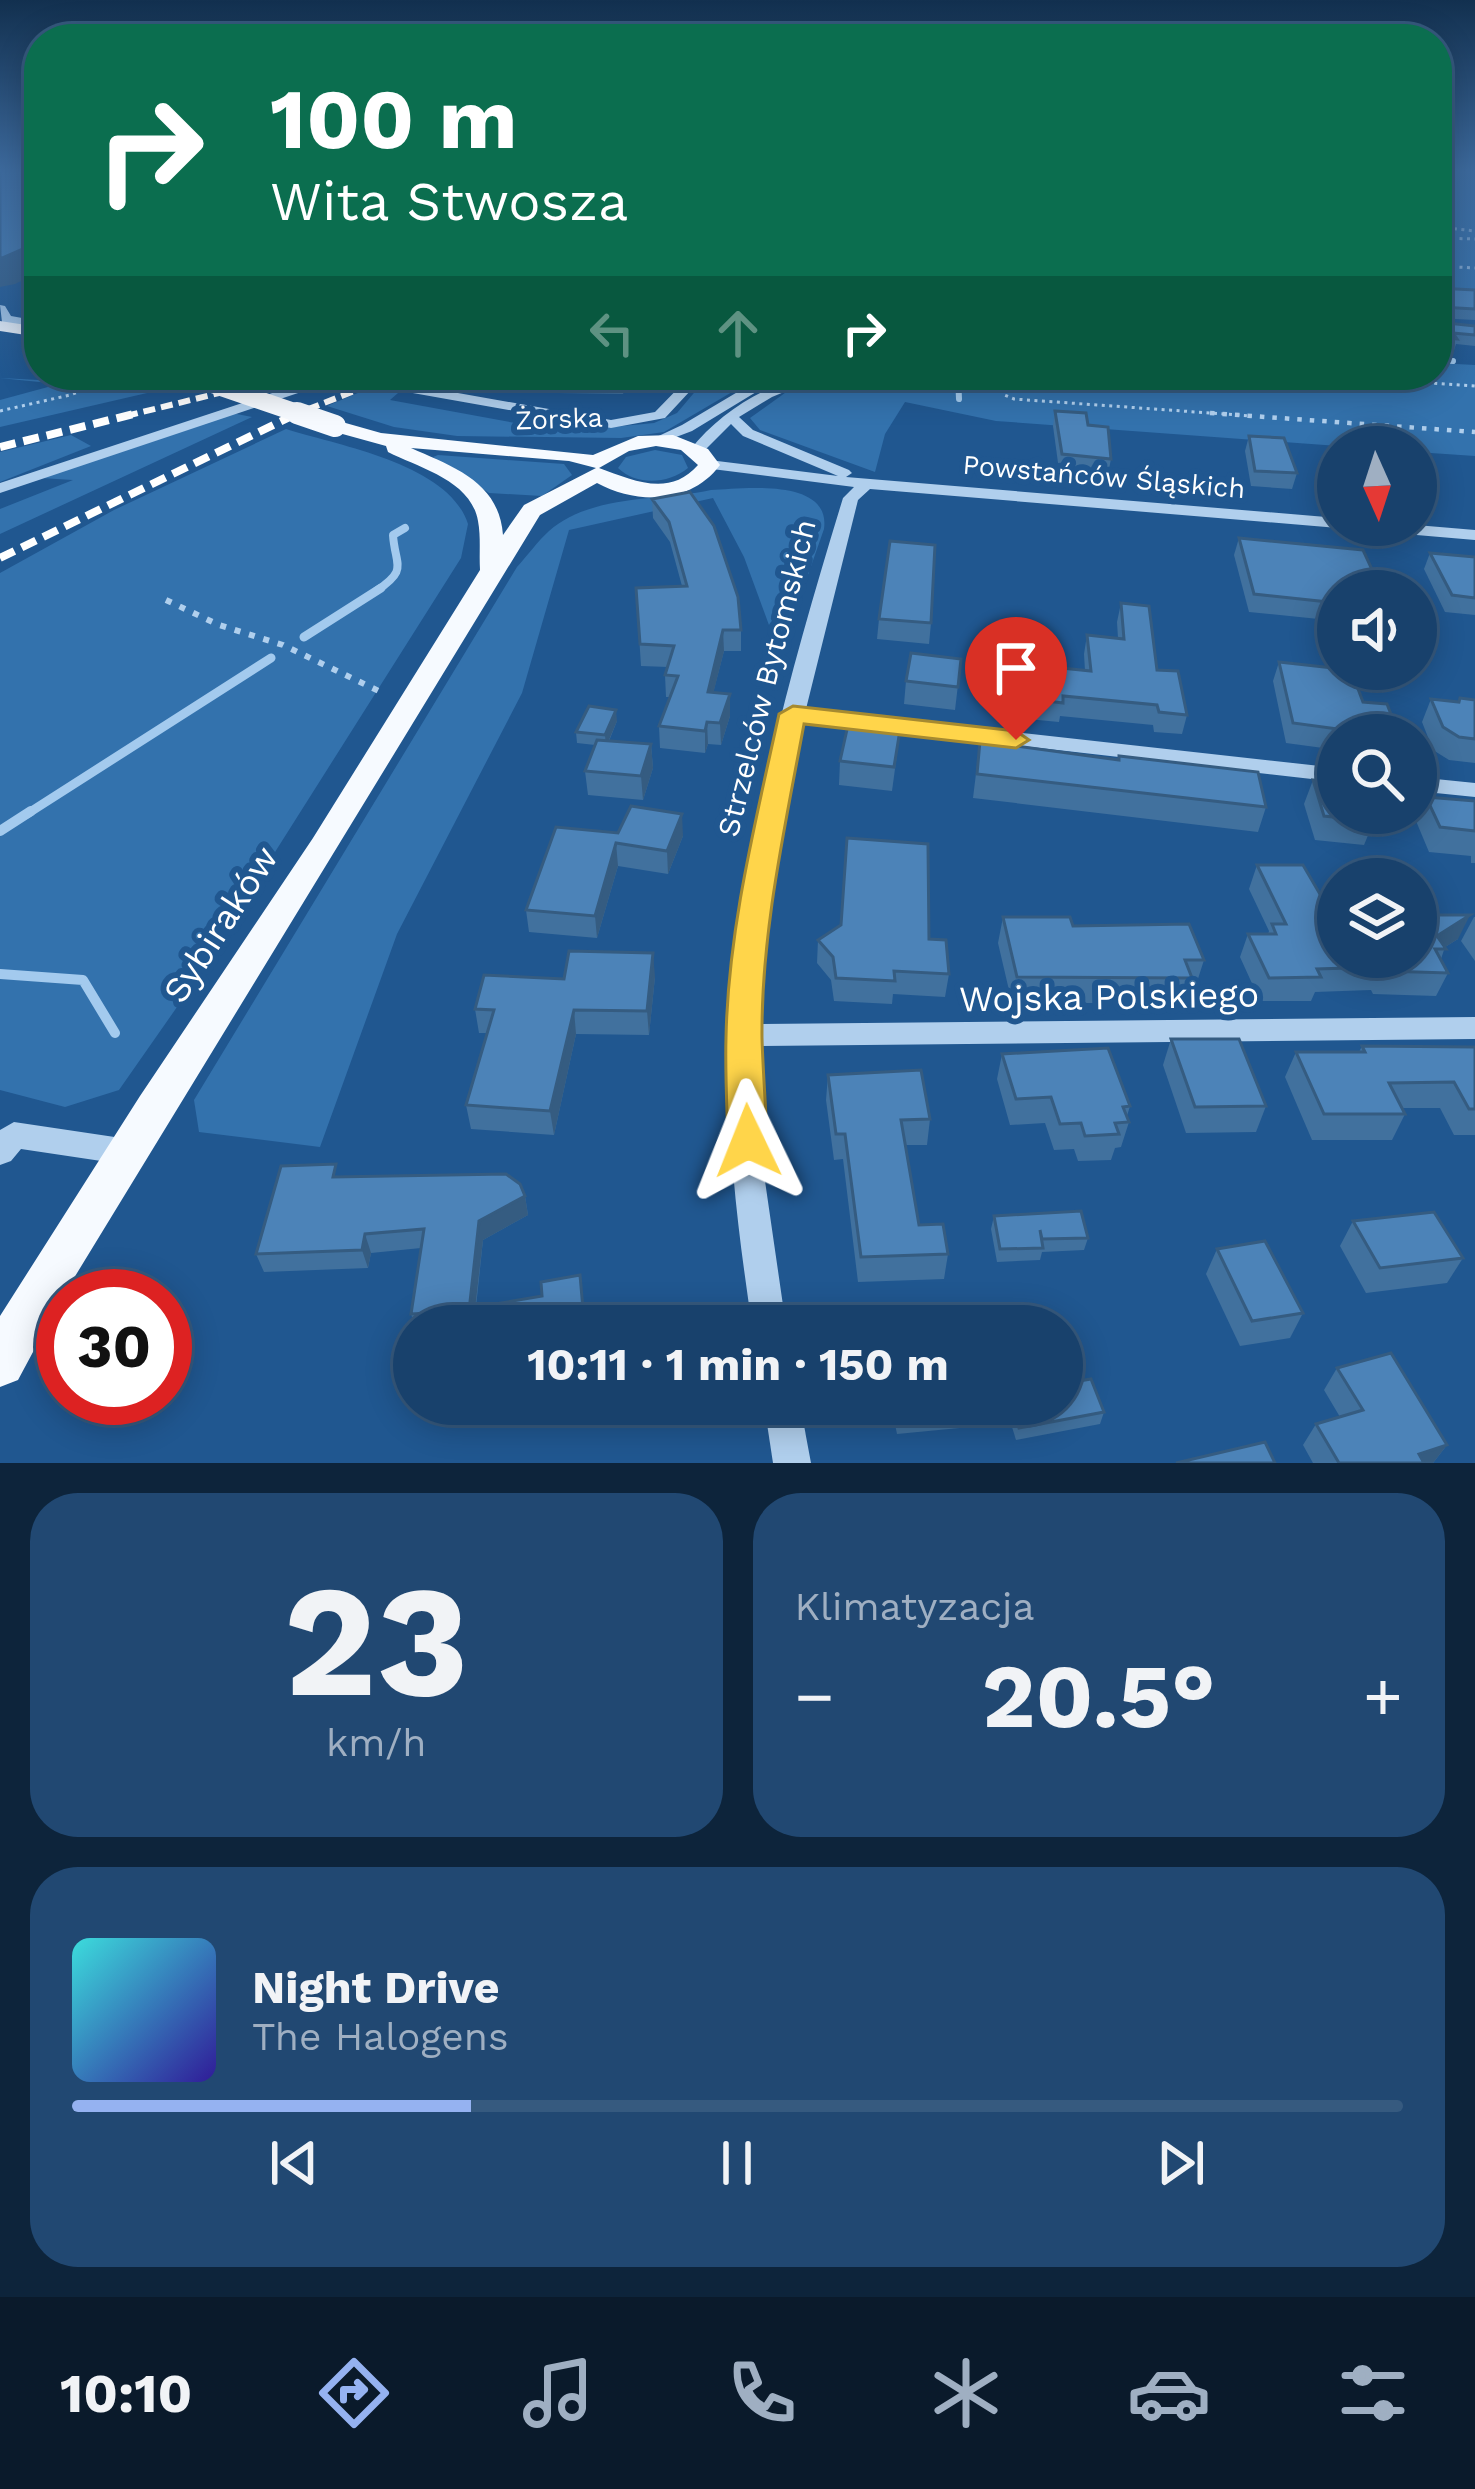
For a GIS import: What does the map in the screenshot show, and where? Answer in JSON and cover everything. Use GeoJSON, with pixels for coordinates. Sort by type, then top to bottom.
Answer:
{"type":"FeatureCollection","features":[{"type":"Feature","properties":{"kind":"main road","name":"Żorska"},"geometry":{"type":"LineString","coordinates":[[230,390],[380,439],[487,448],[597,468],[612,484],[636,490]]}},
{"type":"Feature","properties":{"kind":"main road"},"geometry":{"type":"LineString","coordinates":[[380,439],[446,472],[474,493],[490,518],[492,569]]}},
{"type":"Feature","properties":{"kind":"main road","name":"Żorska"},"geometry":{"type":"LineString","coordinates":[[487,448],[643,442],[701,465]]}},
{"type":"Feature","properties":{"kind":"main road","name":"Sybiraków"},"geometry":{"type":"LineString","coordinates":[[0,1362],[532,510],[597,468],[608,452],[643,442]]}},
{"type":"Feature","properties":{"kind":"main road","name":"Sybiraków"},"geometry":{"type":"LineString","coordinates":[[515,536],[563,511],[636,490],[664,489],[701,465]]}},
{"type":"Feature","properties":{"kind":"street"},"geometry":{"type":"LineString","coordinates":[[18,299],[1,308],[6,319],[24,324]]}},
{"type":"Feature","properties":{"kind":"street"},"geometry":{"type":"LineString","coordinates":[[0,488],[293,390]]}},
{"type":"Feature","properties":{"kind":"street"},"geometry":{"type":"LineString","coordinates":[[415,390],[611,424],[660,415],[684,390]]}},
{"type":"Feature","properties":{"kind":"street"},"geometry":{"type":"LineString","coordinates":[[643,442],[679,433],[744,390]]}},
{"type":"Feature","properties":{"kind":"street"},"geometry":{"type":"LineString","coordinates":[[701,465],[732,418],[775,390]]}},
{"type":"Feature","properties":{"kind":"street"},"geometry":{"type":"LineString","coordinates":[[732,418],[748,433],[866,484]]}},
{"type":"Feature","properties":{"kind":"street","name":"Powstańców Śląskich"},"geometry":{"type":"LineString","coordinates":[[701,465],[866,484],[1317,521]]}},
{"type":"Feature","properties":{"kind":"street","name":"Strzelców Bytomskich"},"geometry":{"type":"LineString","coordinates":[[766,1305],[752,1198],[744,1035],[760,876],[793,714],[850,502],[866,484]]}},
{"type":"Feature","properties":{"kind":"street"},"geometry":{"type":"LineString","coordinates":[[1437,532],[1475,535]]}},
{"type":"Feature","properties":{"kind":"street"},"geometry":{"type":"LineString","coordinates":[[793,714],[1317,773]]}},
{"type":"Feature","properties":{"kind":"street"},"geometry":{"type":"LineString","coordinates":[[1437,786],[1475,790]]}},
{"type":"Feature","properties":{"kind":"street","name":"Wojska Polskiego"},"geometry":{"type":"LineString","coordinates":[[744,1035],[1475,1028]]}},
{"type":"Feature","properties":{"kind":"street"},"geometry":{"type":"LineString","coordinates":[[0,1152],[14,1135],[128,1152]]}},
{"type":"Feature","properties":{"kind":"street"},"geometry":{"type":"LineString","coordinates":[[786,1425],[792,1463]]}},
{"type":"Feature","properties":{"kind":"path"},"geometry":{"type":"LineString","coordinates":[[1452,290],[1461,291]]}},
{"type":"Feature","properties":{"kind":"path"},"geometry":{"type":"LineString","coordinates":[[0,410],[87,390]]}},
{"type":"Feature","properties":{"kind":"path"},"geometry":{"type":"LineString","coordinates":[[1002,390],[1014,399],[1475,431]]}},
{"type":"Feature","properties":{"kind":"path"},"geometry":{"type":"LineString","coordinates":[[166,600],[219,625],[284,646],[344,678],[412,699]]}},
{"type":"Feature","properties":{"kind":"shaded area"},"geometry":{"type":"Polygon","coordinates":[[[1452,239],[1475,239],[1475,298],[1452,297],[1452,239]]]}},
{"type":"Feature","properties":{"kind":"shaded area"},"geometry":{"type":"Polygon","coordinates":[[[1452,364],[1475,365],[1475,456],[1437,453],[1437,426],[1317,426],[1317,444],[996,421],[905,402],[885,434],[875,472],[760,430],[750,418],[789,390],[1452,390],[1452,364]]]}},
{"type":"Feature","properties":{"kind":"shaded area"},"geometry":{"type":"Polygon","coordinates":[[[37,390],[160,390],[0,427],[0,400],[37,390]]]}},
{"type":"Feature","properties":{"kind":"shaded area"},"geometry":{"type":"Polygon","coordinates":[[[365,390],[385,390],[398,393],[390,400],[542,428],[552,421],[601,428],[654,423],[677,413],[696,390],[735,390],[664,432],[621,438],[457,436],[394,427],[327,406],[365,390]]]}},
{"type":"Feature","properties":{"kind":"shaded area"},"geometry":{"type":"Polygon","coordinates":[[[232,413],[252,417],[0,534],[0,509],[73,480],[41,478],[232,413]]]}},
{"type":"Feature","properties":{"kind":"shaded area"},"geometry":{"type":"Polygon","coordinates":[[[286,429],[390,460],[439,486],[457,503],[468,524],[461,558],[177,1007],[119,1090],[65,1107],[0,1090],[0,573],[114,510],[286,429]]]}},
{"type":"Feature","properties":{"kind":"shaded area"},"geometry":{"type":"Polygon","coordinates":[[[71,435],[91,446],[0,482],[0,452],[71,435]]]}},
{"type":"Feature","properties":{"kind":"shaded area"},"geometry":{"type":"Polygon","coordinates":[[[655,450],[682,455],[688,468],[653,481],[634,478],[618,468],[626,457],[655,450]]]}},
{"type":"Feature","properties":{"kind":"shaded area"},"geometry":{"type":"Polygon","coordinates":[[[433,457],[564,464],[572,475],[542,496],[489,493],[433,457]]]}},
{"type":"Feature","properties":{"kind":"shaded area"},"geometry":{"type":"Polygon","coordinates":[[[711,490],[783,490],[814,501],[823,513],[824,529],[780,655],[744,557],[713,498],[569,530],[522,693],[397,934],[320,1147],[199,1132],[194,1100],[517,567],[549,531],[585,511],[711,490]]]}},
{"type":"Feature","properties":{"kind":"building"},"geometry":{"type":"Polygon","coordinates":[[[0,239],[24,239],[24,249],[0,259],[0,239]]]}},
{"type":"Feature","properties":{"kind":"building"},"geometry":{"type":"Polygon","coordinates":[[[1452,289],[1475,290],[1475,309],[1452,308],[1452,289]]]}},
{"type":"Feature","properties":{"kind":"building"},"geometry":{"type":"Polygon","coordinates":[[[1452,324],[1475,326],[1475,335],[1453,333],[1457,339],[1452,338],[1452,324]]]}},
{"type":"Feature","properties":{"kind":"building"},"geometry":{"type":"Polygon","coordinates":[[[1055,411],[1086,413],[1088,425],[1108,427],[1111,459],[1062,454],[1055,411]]]}},
{"type":"Feature","properties":{"kind":"building"},"geometry":{"type":"Polygon","coordinates":[[[1249,436],[1284,438],[1297,473],[1255,471],[1249,436]]]}},
{"type":"Feature","properties":{"kind":"building"},"geometry":{"type":"Polygon","coordinates":[[[690,492],[714,526],[738,597],[741,630],[723,630],[708,692],[730,694],[720,723],[707,722],[705,731],[659,726],[678,676],[665,675],[674,646],[640,644],[636,588],[687,586],[669,522],[652,499],[690,492]]]}},
{"type":"Feature","properties":{"kind":"building"},"geometry":{"type":"Polygon","coordinates":[[[1239,538],[1363,550],[1372,570],[1317,570],[1317,601],[1254,594],[1239,538]]]}},
{"type":"Feature","properties":{"kind":"building"},"geometry":{"type":"Polygon","coordinates":[[[890,541],[935,545],[931,623],[879,619],[890,541]]]}},
{"type":"Feature","properties":{"kind":"building"},"geometry":{"type":"Polygon","coordinates":[[[1430,553],[1475,557],[1475,598],[1452,595],[1430,553]]]}},
{"type":"Feature","properties":{"kind":"building"},"geometry":{"type":"Polygon","coordinates":[[[1121,603],[1149,606],[1157,670],[1178,671],[1187,715],[1159,712],[1157,705],[1063,696],[1063,703],[1031,699],[1032,665],[1091,671],[1087,635],[1124,639],[1121,603]]]}},
{"type":"Feature","properties":{"kind":"building"},"geometry":{"type":"Polygon","coordinates":[[[911,653],[961,659],[958,687],[906,681],[911,653]]]}},
{"type":"Feature","properties":{"kind":"building"},"geometry":{"type":"Polygon","coordinates":[[[1279,662],[1317,666],[1317,690],[1358,690],[1363,702],[1387,704],[1391,714],[1317,714],[1317,726],[1293,723],[1279,662]]]}},
{"type":"Feature","properties":{"kind":"building"},"geometry":{"type":"Polygon","coordinates":[[[1460,698],[1475,700],[1475,739],[1459,737],[1443,727],[1431,699],[1459,702],[1460,698]]]}},
{"type":"Feature","properties":{"kind":"building"},"geometry":{"type":"Polygon","coordinates":[[[589,706],[616,710],[605,735],[576,732],[589,706]]]}},
{"type":"Feature","properties":{"kind":"building"},"geometry":{"type":"Polygon","coordinates":[[[848,725],[900,730],[894,767],[840,761],[848,725]]]}},
{"type":"Feature","properties":{"kind":"building"},"geometry":{"type":"Polygon","coordinates":[[[597,740],[651,744],[641,776],[585,771],[597,740]]]}},
{"type":"Feature","properties":{"kind":"building"},"geometry":{"type":"Polygon","coordinates":[[[980,741],[1258,772],[1266,807],[977,774],[980,741]]]}},
{"type":"Feature","properties":{"kind":"building"},"geometry":{"type":"Polygon","coordinates":[[[1437,798],[1475,801],[1475,831],[1440,827],[1437,798]]]}},
{"type":"Feature","properties":{"kind":"building"},"geometry":{"type":"Polygon","coordinates":[[[631,806],[682,814],[667,851],[616,843],[595,916],[526,910],[556,827],[618,833],[631,806]]]}},
{"type":"Feature","properties":{"kind":"building"},"geometry":{"type":"Polygon","coordinates":[[[847,838],[928,844],[929,939],[946,940],[949,974],[894,971],[895,981],[836,978],[833,957],[818,940],[841,925],[847,838]]]}},
{"type":"Feature","properties":{"kind":"building"},"geometry":{"type":"Polygon","coordinates":[[[1257,865],[1303,865],[1317,889],[1317,977],[1269,978],[1248,934],[1276,934],[1272,924],[1286,924],[1257,865]]]}},
{"type":"Feature","properties":{"kind":"building"},"geometry":{"type":"Polygon","coordinates":[[[1437,915],[1470,915],[1437,936],[1437,915]]]}},
{"type":"Feature","properties":{"kind":"building"},"geometry":{"type":"Polygon","coordinates":[[[1003,917],[1070,917],[1073,926],[1189,924],[1204,960],[1185,960],[1192,978],[1017,977],[1003,917]]]}},
{"type":"Feature","properties":{"kind":"building"},"geometry":{"type":"Polygon","coordinates":[[[569,951],[653,953],[647,1011],[574,1010],[550,1111],[466,1105],[494,1010],[475,1009],[484,975],[564,979],[569,951]]]}},
{"type":"Feature","properties":{"kind":"building"},"geometry":{"type":"Polygon","coordinates":[[[1437,953],[1448,973],[1437,973],[1437,953]]]}},
{"type":"Feature","properties":{"kind":"building"},"geometry":{"type":"Polygon","coordinates":[[[1171,1039],[1239,1039],[1266,1106],[1195,1107],[1171,1039]]]}},
{"type":"Feature","properties":{"kind":"building"},"geometry":{"type":"Polygon","coordinates":[[[1362,1046],[1475,1047],[1475,1109],[1469,1109],[1454,1082],[1389,1083],[1405,1114],[1324,1114],[1296,1052],[1365,1052],[1362,1046]]]}},
{"type":"Feature","properties":{"kind":"building"},"geometry":{"type":"Polygon","coordinates":[[[1108,1048],[1130,1106],[1123,1107],[1129,1122],[1115,1123],[1119,1134],[1085,1136],[1081,1123],[1060,1124],[1051,1097],[1016,1099],[1002,1054],[1108,1048]]]}},
{"type":"Feature","properties":{"kind":"building"},"geometry":{"type":"Polygon","coordinates":[[[921,1070],[930,1119],[901,1120],[919,1225],[943,1224],[948,1254],[861,1257],[845,1134],[836,1134],[828,1075],[921,1070]]]}},
{"type":"Feature","properties":{"kind":"building"},"geometry":{"type":"Polygon","coordinates":[[[336,1164],[333,1177],[506,1174],[520,1184],[525,1196],[479,1221],[470,1305],[412,1305],[424,1229],[365,1234],[362,1250],[256,1254],[281,1166],[336,1164]]]}},
{"type":"Feature","properties":{"kind":"building"},"geometry":{"type":"Polygon","coordinates":[[[1081,1211],[1088,1238],[1042,1239],[1040,1230],[1043,1248],[1000,1249],[994,1216],[1081,1211]]]}},
{"type":"Feature","properties":{"kind":"building"},"geometry":{"type":"Polygon","coordinates":[[[1434,1212],[1463,1258],[1380,1268],[1353,1221],[1434,1212]]]}},
{"type":"Feature","properties":{"kind":"building"},"geometry":{"type":"Polygon","coordinates":[[[1265,1241],[1303,1313],[1252,1321],[1217,1249],[1265,1241]]]}},
{"type":"Feature","properties":{"kind":"building"},"geometry":{"type":"Polygon","coordinates":[[[580,1275],[583,1305],[489,1305],[542,1296],[541,1282],[580,1275]]]}},
{"type":"Feature","properties":{"kind":"building"},"geometry":{"type":"Polygon","coordinates":[[[1391,1353],[1447,1445],[1419,1454],[1424,1463],[1339,1463],[1316,1424],[1363,1410],[1337,1368],[1391,1353]]]}},
{"type":"Feature","properties":{"kind":"building"},"geometry":{"type":"Polygon","coordinates":[[[1091,1379],[1104,1412],[1083,1416],[1083,1380],[1091,1379]]]}},
{"type":"Feature","properties":{"kind":"building"},"geometry":{"type":"Polygon","coordinates":[[[1265,1442],[1275,1463],[1176,1463],[1265,1442]]]}},
{"type":"Feature","properties":{"kind":"waterway"},"geometry":{"type":"LineString","coordinates":[[959,390],[959,399]]}},
{"type":"Feature","properties":{"kind":"waterway"},"geometry":{"type":"LineString","coordinates":[[376,591],[396,572],[393,535],[405,528]]}},
{"type":"Feature","properties":{"kind":"waterway"},"geometry":{"type":"LineString","coordinates":[[304,637],[381,588]]}},
{"type":"Feature","properties":{"kind":"waterway"},"geometry":{"type":"LineString","coordinates":[[27,814],[271,658]]}},
{"type":"Feature","properties":{"kind":"waterway"},"geometry":{"type":"LineString","coordinates":[[0,831],[31,811]]}},
{"type":"Feature","properties":{"kind":"waterway"},"geometry":{"type":"LineString","coordinates":[[0,974],[83,980],[115,1033]]}},
{"type":"Feature","properties":{"kind":"railway"},"geometry":{"type":"LineString","coordinates":[[126,416],[231,390]]}},
{"type":"Feature","properties":{"kind":"railway"},"geometry":{"type":"LineString","coordinates":[[295,414],[357,390]]}},
{"type":"Feature","properties":{"kind":"railway"},"geometry":{"type":"LineString","coordinates":[[0,447],[138,413]]}},
{"type":"Feature","properties":{"kind":"railway"},"geometry":{"type":"LineString","coordinates":[[0,558],[295,414]]}},
{"type":"Feature","properties":{"kind":"railway"},"geometry":{"type":"LineString","coordinates":[[291,416],[295,414]]}},
{"type":"Feature","properties":{"kind":"route"},"geometry":{"type":"LineString","coordinates":[[748,1141],[744,1035],[750,967],[773,799],[793,714],[1016,740]]}}]}
